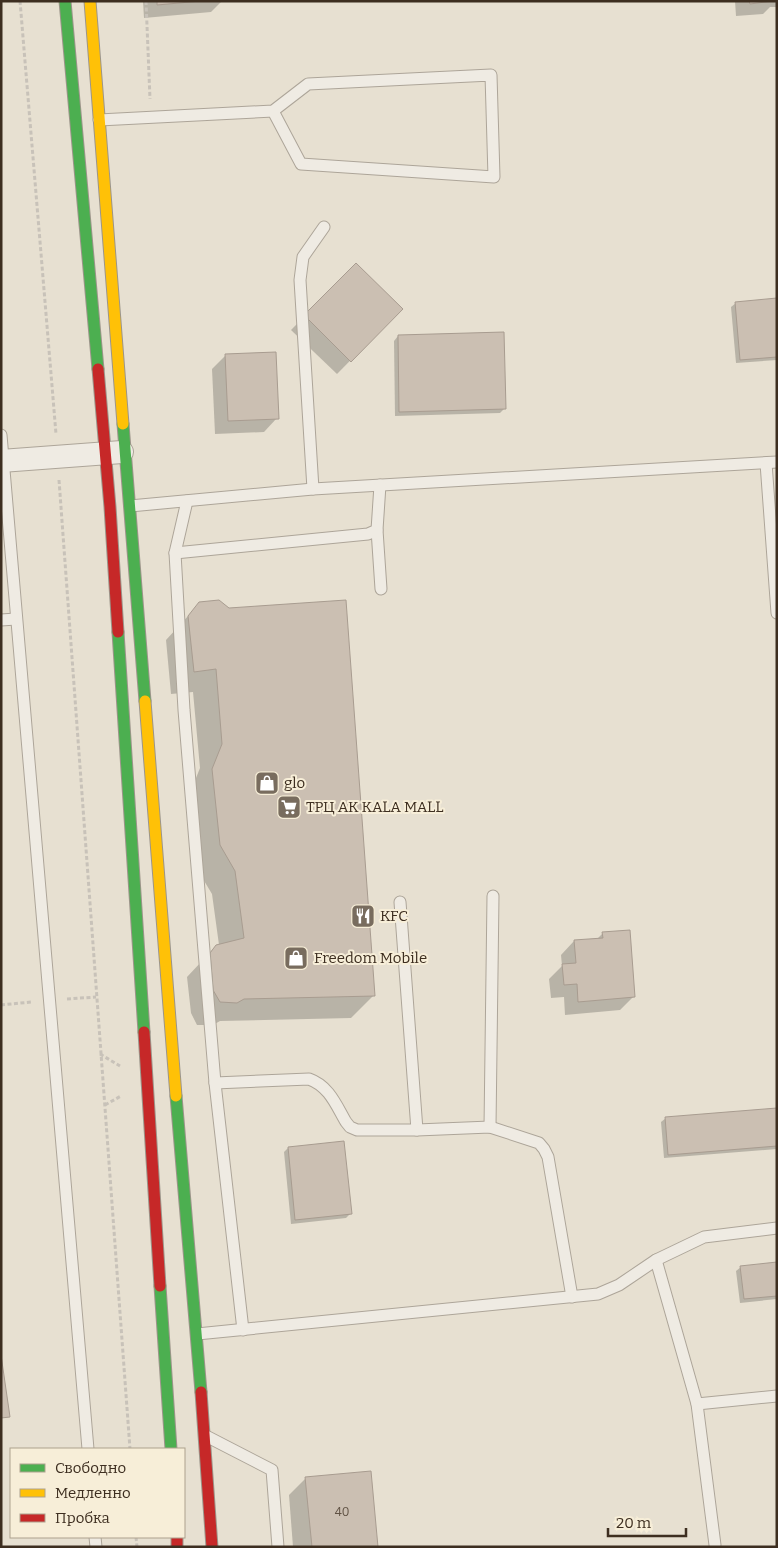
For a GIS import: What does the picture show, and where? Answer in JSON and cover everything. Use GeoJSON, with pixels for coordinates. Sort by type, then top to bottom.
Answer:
{"type":"FeatureCollection","features":[{"type":"Feature","properties":{"kind":"main road"},"geometry":{"type":"LineString","coordinates":[[65,1],[114,452],[130,506],[197,1334],[212,1547]]}},
{"type":"Feature","properties":{"kind":"main road"},"geometry":{"type":"LineString","coordinates":[[90,1],[99,120],[114,452],[110,507],[171,1448]]}},
{"type":"Feature","properties":{"kind":"street"},"geometry":{"type":"LineString","coordinates":[[3,461],[114,452]]}},
{"type":"Feature","properties":{"kind":"lane"},"geometry":{"type":"LineString","coordinates":[[99,120],[273,112],[308,84],[491,75],[494,177],[301,164],[273,112]]}},
{"type":"Feature","properties":{"kind":"lane"},"geometry":{"type":"LineString","coordinates":[[313,489],[300,280],[303,257],[324,227]]}},
{"type":"Feature","properties":{"kind":"lane"},"geometry":{"type":"LineString","coordinates":[[1,435],[88,1448]]}},
{"type":"Feature","properties":{"kind":"lane"},"geometry":{"type":"LineString","coordinates":[[110,507],[313,489],[771,462],[777,613]]}},
{"type":"Feature","properties":{"kind":"lane"},"geometry":{"type":"LineString","coordinates":[[380,485],[377,530],[381,589]]}},
{"type":"Feature","properties":{"kind":"lane"},"geometry":{"type":"LineString","coordinates":[[186,501],[175,553],[184,710],[215,1083],[243,1330]]}},
{"type":"Feature","properties":{"kind":"lane"},"geometry":{"type":"LineString","coordinates":[[175,553],[368,534],[377,530]]}},
{"type":"Feature","properties":{"kind":"lane"},"geometry":{"type":"LineString","coordinates":[[1,620],[16,619]]}},
{"type":"Feature","properties":{"kind":"lane"},"geometry":{"type":"LineString","coordinates":[[490,1127],[493,896]]}},
{"type":"Feature","properties":{"kind":"lane"},"geometry":{"type":"LineString","coordinates":[[400,902],[417,1130]]}},
{"type":"Feature","properties":{"kind":"lane"},"geometry":{"type":"LineString","coordinates":[[215,1083],[309,1079],[319,1082],[326,1088],[350,1127],[358,1130],[490,1127],[539,1143],[548,1157],[572,1297]]}},
{"type":"Feature","properties":{"kind":"lane"},"geometry":{"type":"LineString","coordinates":[[197,1334],[598,1294],[619,1285],[656,1260],[704,1237],[777,1228]]}},
{"type":"Feature","properties":{"kind":"lane"},"geometry":{"type":"LineString","coordinates":[[656,1260],[697,1404],[715,1545]]}},
{"type":"Feature","properties":{"kind":"lane"},"geometry":{"type":"LineString","coordinates":[[697,1404],[777,1396]]}},
{"type":"Feature","properties":{"kind":"lane"},"geometry":{"type":"LineString","coordinates":[[204,1435],[272,1470],[278,1547]]}},
{"type":"Feature","properties":{"kind":"path"},"geometry":{"type":"LineString","coordinates":[[20,1],[57,456],[130,1448]]}},
{"type":"Feature","properties":{"kind":"path"},"geometry":{"type":"LineString","coordinates":[[146,1],[151,117]]}},
{"type":"Feature","properties":{"kind":"building"},"geometry":{"type":"Polygon","coordinates":[[[157,1],[201,1],[157,5],[157,1]]]}},
{"type":"Feature","properties":{"kind":"building"},"geometry":{"type":"Polygon","coordinates":[[[749,1],[773,1],[750,4],[749,1]]]}},
{"type":"Feature","properties":{"kind":"building"},"geometry":{"type":"Polygon","coordinates":[[[356,263],[403,309],[351,362],[304,315],[356,263]]]}},
{"type":"Feature","properties":{"kind":"building"},"geometry":{"type":"Polygon","coordinates":[[[777,298],[777,357],[740,360],[735,302],[777,298]]]}},
{"type":"Feature","properties":{"kind":"building"},"geometry":{"type":"Polygon","coordinates":[[[504,332],[506,409],[399,412],[398,335],[504,332]]]}},
{"type":"Feature","properties":{"kind":"building"},"geometry":{"type":"Polygon","coordinates":[[[276,352],[279,419],[228,421],[225,354],[276,352]]]}},
{"type":"Feature","properties":{"kind":"building","name":"ТРЦ AK KALA MALL"},"geometry":{"type":"Polygon","coordinates":[[[219,600],[229,608],[346,600],[375,996],[244,999],[237,1003],[220,1002],[213,990],[210,953],[216,945],[244,938],[235,871],[220,845],[212,769],[222,744],[216,669],[194,672],[188,616],[199,602],[219,600]]]}},
{"type":"Feature","properties":{"kind":"building"},"geometry":{"type":"Polygon","coordinates":[[[630,930],[635,997],[578,1002],[577,984],[564,985],[562,964],[576,963],[574,940],[603,938],[602,932],[630,930]]]}},
{"type":"Feature","properties":{"kind":"building"},"geometry":{"type":"Polygon","coordinates":[[[777,1108],[777,1146],[668,1155],[665,1117],[777,1108]]]}},
{"type":"Feature","properties":{"kind":"building"},"geometry":{"type":"Polygon","coordinates":[[[344,1141],[352,1214],[295,1220],[288,1147],[344,1141]]]}},
{"type":"Feature","properties":{"kind":"building"},"geometry":{"type":"Polygon","coordinates":[[[777,1262],[777,1296],[744,1299],[740,1266],[777,1262]]]}},
{"type":"Feature","properties":{"kind":"building"},"geometry":{"type":"Polygon","coordinates":[[[1,1355],[10,1417],[1,1418],[1,1355]]]}},
{"type":"Feature","properties":{"kind":"building"},"geometry":{"type":"Polygon","coordinates":[[[371,1471],[378,1547],[312,1547],[305,1477],[371,1471]]]}},
{"type":"Feature","properties":{"kind":"traffic: fast"},"geometry":{"type":"LineString","coordinates":[[65,1],[98,369]]}},
{"type":"Feature","properties":{"kind":"traffic: fast"},"geometry":{"type":"LineString","coordinates":[[123,424],[145,701]]}},
{"type":"Feature","properties":{"kind":"traffic: fast"},"geometry":{"type":"LineString","coordinates":[[118,632],[144,1032]]}},
{"type":"Feature","properties":{"kind":"traffic: fast"},"geometry":{"type":"LineString","coordinates":[[176,1096],[201,1392]]}},
{"type":"Feature","properties":{"kind":"traffic: fast"},"geometry":{"type":"LineString","coordinates":[[160,1286],[171,1448]]}},
{"type":"Feature","properties":{"kind":"traffic: slow"},"geometry":{"type":"LineString","coordinates":[[90,1],[123,424]]}},
{"type":"Feature","properties":{"kind":"traffic: slow"},"geometry":{"type":"LineString","coordinates":[[145,701],[176,1096]]}},
{"type":"Feature","properties":{"kind":"traffic: jam"},"geometry":{"type":"LineString","coordinates":[[98,369],[110,507],[118,632]]}},
{"type":"Feature","properties":{"kind":"traffic: jam"},"geometry":{"type":"LineString","coordinates":[[144,1032],[160,1286]]}},
{"type":"Feature","properties":{"kind":"traffic: jam"},"geometry":{"type":"LineString","coordinates":[[201,1392],[212,1547]]}},
{"type":"Feature","properties":{"kind":"traffic: jam"},"geometry":{"type":"LineString","coordinates":[[177,1538],[177,1547]]}},
{"type":"Feature","properties":{"kind":"place","name":"glo"},"geometry":{"type":"Point","coordinates":[267,783]}},
{"type":"Feature","properties":{"kind":"place","name":"ТРЦ AK KALA MALL"},"geometry":{"type":"Point","coordinates":[289,807]}},
{"type":"Feature","properties":{"kind":"place","name":"KFC"},"geometry":{"type":"Point","coordinates":[363,916]}},
{"type":"Feature","properties":{"kind":"place","name":"Freedom Mobile"},"geometry":{"type":"Point","coordinates":[296,958]}}]}
